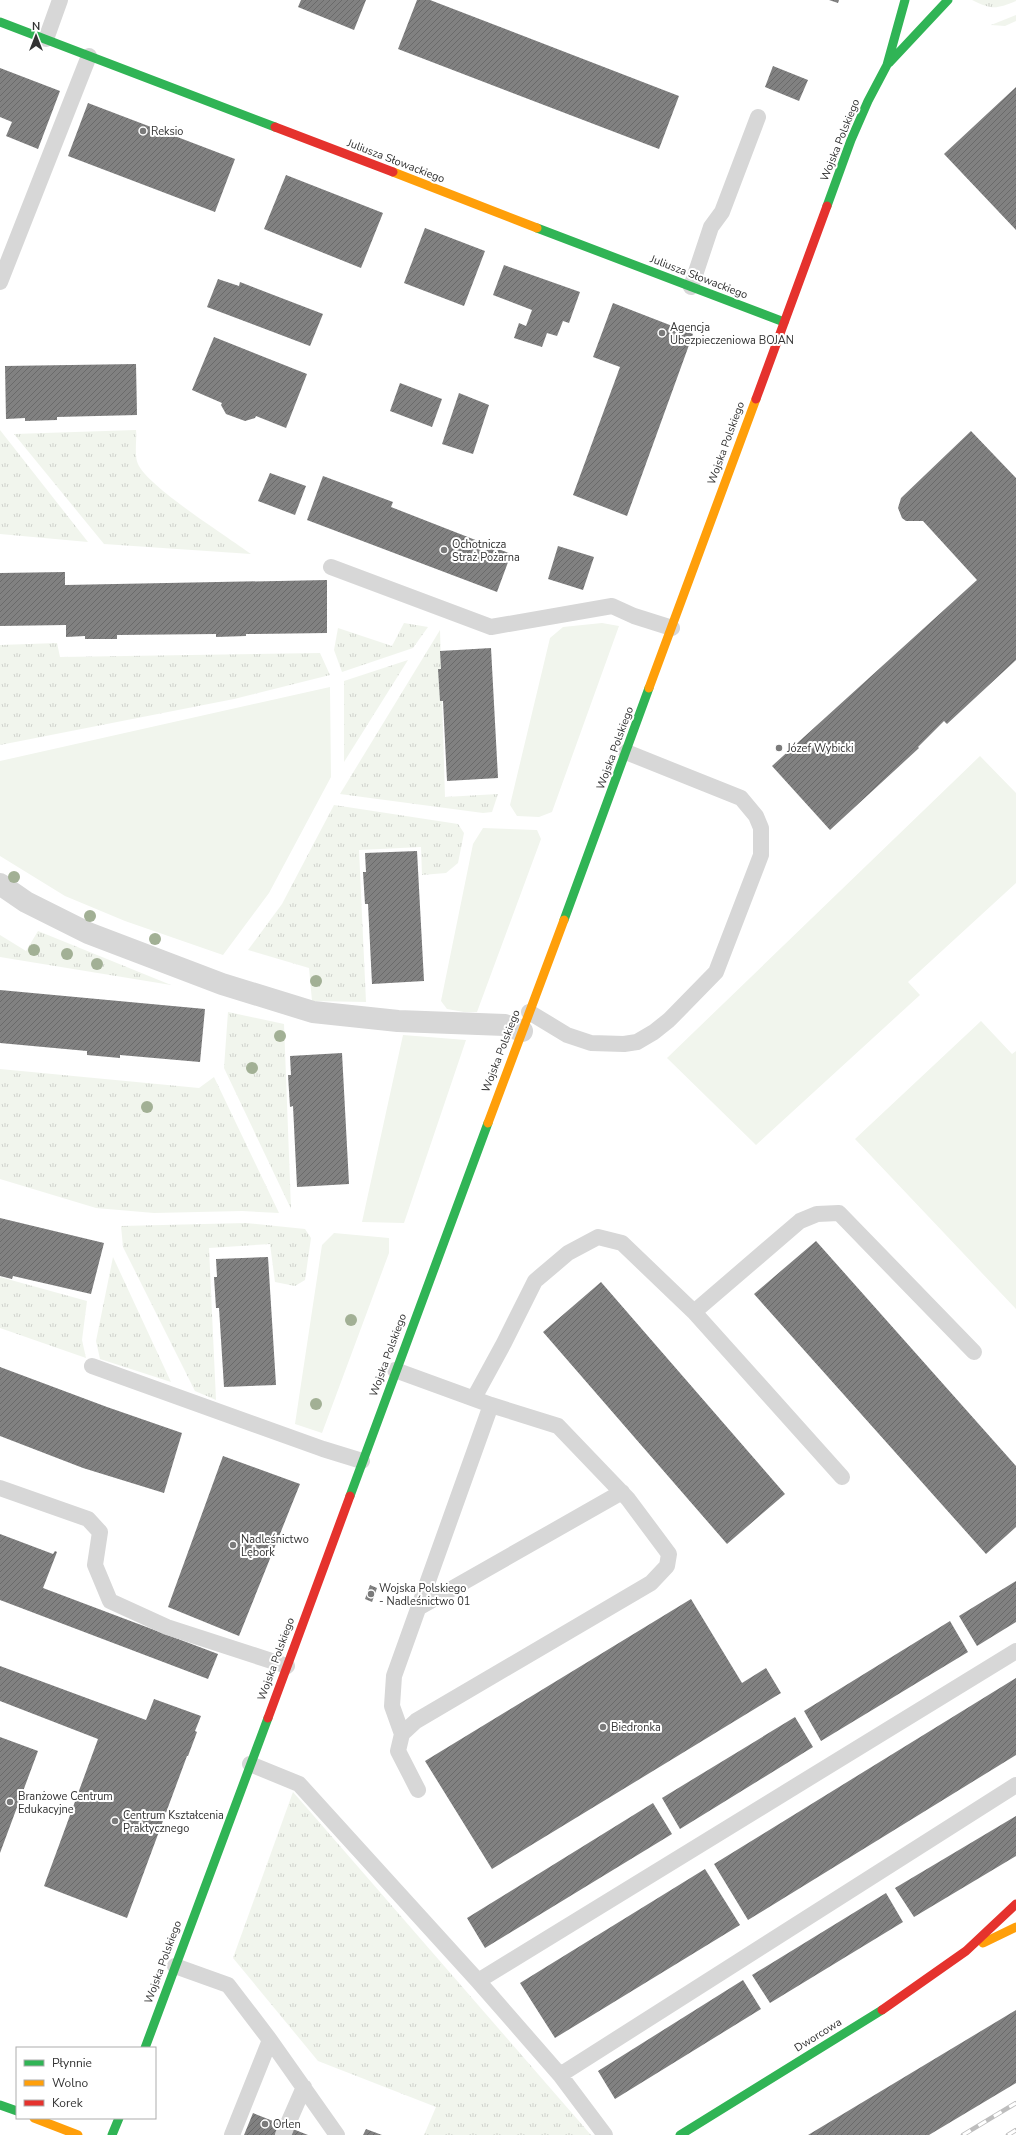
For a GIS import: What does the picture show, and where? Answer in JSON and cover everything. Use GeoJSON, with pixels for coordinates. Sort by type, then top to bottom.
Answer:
{"type":"FeatureCollection","features":[{"type":"Feature","properties":{"kind":"street","name":"Wojska Polskiego"},"geometry":{"type":"LineString","coordinates":[[144,2047],[672,628],[851,140],[868,101],[887,65],[905,0]]}},
{"type":"Feature","properties":{"kind":"street","name":"Wojska Polskiego"},"geometry":{"type":"LineString","coordinates":[[887,65],[948,0]]}},
{"type":"Feature","properties":{"kind":"street","name":"Juliusza Słowackiego"},"geometry":{"type":"LineString","coordinates":[[0,22],[784,322]]}},
{"type":"Feature","properties":{"kind":"street"},"geometry":{"type":"LineString","coordinates":[[0,884],[26,902],[88,933],[222,984],[312,1012],[398,1021],[505,1026],[525,1021]]}},
{"type":"Feature","properties":{"kind":"street","name":"Dworcowa"},"geometry":{"type":"LineString","coordinates":[[680,2135],[888,2006],[966,1951],[1016,1904]]}},
{"type":"Feature","properties":{"kind":"street","name":"Dworcowa"},"geometry":{"type":"LineString","coordinates":[[966,1951],[1016,1927]]}},
{"type":"Feature","properties":{"kind":"street"},"geometry":{"type":"LineString","coordinates":[[0,2105],[16,2112]]}},
{"type":"Feature","properties":{"kind":"street"},"geometry":{"type":"LineString","coordinates":[[37,2119],[78,2135]]}},
{"type":"Feature","properties":{"kind":"street"},"geometry":{"type":"LineString","coordinates":[[112,2135],[119,2119]]}},
{"type":"Feature","properties":{"kind":"lane"},"geometry":{"type":"LineString","coordinates":[[46,39],[60,0]]}},
{"type":"Feature","properties":{"kind":"lane"},"geometry":{"type":"LineString","coordinates":[[0,282],[89,56]]}},
{"type":"Feature","properties":{"kind":"lane"},"geometry":{"type":"LineString","coordinates":[[692,287],[711,227],[722,212],[758,118]]}},
{"type":"Feature","properties":{"kind":"lane"},"geometry":{"type":"LineString","coordinates":[[330,567],[491,627],[612,606],[634,616],[672,628]]}},
{"type":"Feature","properties":{"kind":"lane"},"geometry":{"type":"LineString","coordinates":[[525,1021],[591,1043],[637,1042],[654,1032],[669,1020],[716,972],[761,854],[761,828],[756,816],[741,798],[626,752]]}},
{"type":"Feature","properties":{"kind":"lane"},"geometry":{"type":"LineString","coordinates":[[694,1312],[800,1221],[817,1214],[839,1213],[974,1352]]}},
{"type":"Feature","properties":{"kind":"lane"},"geometry":{"type":"LineString","coordinates":[[474,1398],[535,1281],[568,1253],[598,1237],[622,1243],[694,1312],[842,1477]]}},
{"type":"Feature","properties":{"kind":"lane"},"geometry":{"type":"LineString","coordinates":[[92,1366],[323,1449],[362,1461]]}},
{"type":"Feature","properties":{"kind":"lane"},"geometry":{"type":"LineString","coordinates":[[395,1370],[491,1405],[558,1426],[622,1492],[669,1554],[667,1566],[651,1583],[416,1721],[402,1734]]}},
{"type":"Feature","properties":{"kind":"lane"},"geometry":{"type":"LineString","coordinates":[[418,1790],[398,1751],[402,1734],[392,1706],[394,1676],[491,1405]]}},
{"type":"Feature","properties":{"kind":"lane"},"geometry":{"type":"LineString","coordinates":[[0,1488],[88,1519],[100,1532],[95,1565],[110,1601],[167,1627],[287,1666]]}},
{"type":"Feature","properties":{"kind":"lane"},"geometry":{"type":"LineString","coordinates":[[418,1608],[622,1492]]}},
{"type":"Feature","properties":{"kind":"lane"},"geometry":{"type":"LineString","coordinates":[[478,1980],[1016,1651]]}},
{"type":"Feature","properties":{"kind":"lane"},"geometry":{"type":"LineString","coordinates":[[250,1764],[299,1784],[478,1980],[560,2075],[605,2135]]}},
{"type":"Feature","properties":{"kind":"lane"},"geometry":{"type":"LineString","coordinates":[[560,2075],[1016,1785]]}},
{"type":"Feature","properties":{"kind":"lane"},"geometry":{"type":"LineString","coordinates":[[175,1966],[228,1985],[270,2040],[337,2135]]}},
{"type":"Feature","properties":{"kind":"lane"},"geometry":{"type":"LineString","coordinates":[[232,2135],[270,2040]]}},
{"type":"Feature","properties":{"kind":"lane"},"geometry":{"type":"LineString","coordinates":[[283,2135],[304,2087]]}},
{"type":"Feature","properties":{"kind":"green space"},"geometry":{"type":"Polygon","coordinates":[[[972,0],[1016,1],[1004,6],[989,7],[972,0]]]}},
{"type":"Feature","properties":{"kind":"green space"},"geometry":{"type":"Polygon","coordinates":[[[1016,15],[1016,21],[1005,26],[991,25],[1016,15]]]}},
{"type":"Feature","properties":{"kind":"green space"},"geometry":{"type":"Polygon","coordinates":[[[0,430],[88,542],[0,534],[0,430]]]}},
{"type":"Feature","properties":{"kind":"green space"},"geometry":{"type":"Polygon","coordinates":[[[136,430],[137,461],[145,474],[172,498],[251,554],[104,544],[14,434],[136,430]]]}},
{"type":"Feature","properties":{"kind":"green space"},"geometry":{"type":"Polygon","coordinates":[[[404,623],[428,627],[413,648],[342,672],[334,650],[338,628],[392,646],[404,623]]]}},
{"type":"Feature","properties":{"kind":"green space"},"geometry":{"type":"Polygon","coordinates":[[[602,623],[619,626],[552,812],[539,817],[517,816],[510,805],[550,638],[563,627],[602,623]]]}},
{"type":"Feature","properties":{"kind":"green space"},"geometry":{"type":"Polygon","coordinates":[[[440,630],[445,797],[498,794],[492,812],[483,813],[340,794],[440,630]]]}},
{"type":"Feature","properties":{"kind":"green space"},"geometry":{"type":"Polygon","coordinates":[[[57,643],[60,657],[320,653],[330,675],[234,699],[0,745],[0,645],[57,643]]]}},
{"type":"Feature","properties":{"kind":"green space"},"geometry":{"type":"Polygon","coordinates":[[[408,660],[344,762],[344,681],[408,660]]]}},
{"type":"Feature","properties":{"kind":"green space"},"geometry":{"type":"Polygon","coordinates":[[[330,687],[331,777],[269,893],[223,955],[125,921],[65,896],[0,856],[0,761],[330,687]]]}},
{"type":"Feature","properties":{"kind":"green space"},"geometry":{"type":"Polygon","coordinates":[[[980,756],[1016,793],[1016,883],[908,982],[920,995],[756,1145],[667,1058],[980,756]]]}},
{"type":"Feature","properties":{"kind":"green space"},"geometry":{"type":"Polygon","coordinates":[[[334,805],[458,824],[464,833],[458,863],[446,873],[422,875],[421,847],[359,850],[366,1002],[312,1001],[309,968],[248,950],[282,904],[334,805]]]}},
{"type":"Feature","properties":{"kind":"green space"},"geometry":{"type":"Polygon","coordinates":[[[483,828],[537,830],[541,839],[477,1012],[464,1012],[447,1009],[441,1001],[473,844],[483,828]]]}},
{"type":"Feature","properties":{"kind":"green space"},"geometry":{"type":"Polygon","coordinates":[[[38,931],[171,985],[0,957],[0,935],[26,951],[38,931]]]}},
{"type":"Feature","properties":{"kind":"green space"},"geometry":{"type":"Polygon","coordinates":[[[228,1012],[284,1024],[291,1209],[224,1068],[228,1012]]]}},
{"type":"Feature","properties":{"kind":"green space"},"geometry":{"type":"Polygon","coordinates":[[[981,1021],[1012,1054],[1016,1051],[1016,1309],[855,1139],[981,1021]]]}},
{"type":"Feature","properties":{"kind":"green space"},"geometry":{"type":"Polygon","coordinates":[[[403,1035],[466,1040],[404,1223],[362,1222],[403,1035]]]}},
{"type":"Feature","properties":{"kind":"green space"},"geometry":{"type":"Polygon","coordinates":[[[0,1069],[199,1088],[214,1077],[279,1213],[242,1211],[154,1213],[96,1208],[0,1179],[0,1069]]]}},
{"type":"Feature","properties":{"kind":"green space"},"geometry":{"type":"Polygon","coordinates":[[[246,1223],[305,1229],[311,1238],[305,1280],[295,1286],[275,1282],[270,1244],[209,1248],[216,1400],[195,1391],[123,1247],[121,1226],[246,1223]]]}},
{"type":"Feature","properties":{"kind":"green space"},"geometry":{"type":"Polygon","coordinates":[[[334,1233],[389,1238],[389,1253],[322,1433],[295,1424],[322,1245],[334,1233]]]}},
{"type":"Feature","properties":{"kind":"green space"},"geometry":{"type":"Polygon","coordinates":[[[113,1257],[171,1382],[100,1359],[96,1341],[113,1257]]]}},
{"type":"Feature","properties":{"kind":"green space"},"geometry":{"type":"Polygon","coordinates":[[[0,1277],[87,1301],[82,1340],[86,1358],[0,1328],[0,1277]]]}},
{"type":"Feature","properties":{"kind":"green space"},"geometry":{"type":"Polygon","coordinates":[[[293,1792],[591,2135],[424,2135],[436,2107],[318,2061],[233,1958],[293,1792]]]}},
{"type":"Feature","properties":{"kind":"building"},"geometry":{"type":"Polygon","coordinates":[[[301,0],[366,0],[354,30],[298,7],[301,0]]]}},
{"type":"Feature","properties":{"kind":"building"},"geometry":{"type":"Polygon","coordinates":[[[417,0],[430,0],[679,96],[659,149],[398,49],[417,0]]]}},
{"type":"Feature","properties":{"kind":"building"},"geometry":{"type":"Polygon","coordinates":[[[829,0],[839,0],[838,3],[829,0]]]}},
{"type":"Feature","properties":{"kind":"building"},"geometry":{"type":"Polygon","coordinates":[[[773,66],[808,80],[799,101],[765,87],[773,66]]]}},
{"type":"Feature","properties":{"kind":"building"},"geometry":{"type":"Polygon","coordinates":[[[0,68],[60,91],[38,149],[6,136],[12,122],[0,117],[0,68]]]}},
{"type":"Feature","properties":{"kind":"building"},"geometry":{"type":"Polygon","coordinates":[[[1016,87],[1016,230],[944,154],[1016,87]]]}},
{"type":"Feature","properties":{"kind":"building"},"geometry":{"type":"Polygon","coordinates":[[[88,103],[235,159],[215,212],[68,156],[88,103]]]}},
{"type":"Feature","properties":{"kind":"building"},"geometry":{"type":"Polygon","coordinates":[[[286,175],[383,213],[361,268],[264,229],[286,175]]]}},
{"type":"Feature","properties":{"kind":"building"},"geometry":{"type":"Polygon","coordinates":[[[425,228],[485,251],[464,306],[404,283],[425,228]]]}},
{"type":"Feature","properties":{"kind":"building"},"geometry":{"type":"Polygon","coordinates":[[[504,265],[580,292],[569,323],[563,321],[557,336],[547,333],[542,347],[514,338],[519,323],[526,326],[532,310],[493,295],[504,265]]]}},
{"type":"Feature","properties":{"kind":"building"},"geometry":{"type":"Polygon","coordinates":[[[218,279],[239,286],[240,282],[323,314],[310,346],[207,307],[218,279]]]}},
{"type":"Feature","properties":{"kind":"building"},"geometry":{"type":"Polygon","coordinates":[[[613,303],[693,334],[627,516],[573,495],[620,367],[593,357],[613,303]]]}},
{"type":"Feature","properties":{"kind":"building"},"geometry":{"type":"Polygon","coordinates":[[[214,337],[307,374],[286,428],[256,416],[255,418],[245,421],[226,414],[221,405],[222,403],[192,390],[214,337]]]}},
{"type":"Feature","properties":{"kind":"building"},"geometry":{"type":"Polygon","coordinates":[[[136,364],[137,415],[57,417],[57,420],[25,421],[25,418],[6,419],[5,366],[136,364]]]}},
{"type":"Feature","properties":{"kind":"building"},"geometry":{"type":"Polygon","coordinates":[[[400,383],[442,399],[432,427],[390,411],[400,383]]]}},
{"type":"Feature","properties":{"kind":"building"},"geometry":{"type":"Polygon","coordinates":[[[459,393],[489,405],[473,454],[442,444],[459,393]]]}},
{"type":"Feature","properties":{"kind":"building"},"geometry":{"type":"Polygon","coordinates":[[[971,431],[1016,478],[1016,660],[947,724],[944,721],[918,747],[919,748],[830,830],[772,766],[977,580],[923,521],[906,521],[902,518],[898,508],[901,498],[971,431]]]}},
{"type":"Feature","properties":{"kind":"building"},"geometry":{"type":"Polygon","coordinates":[[[270,473],[306,486],[295,515],[258,501],[270,473]]]}},
{"type":"Feature","properties":{"kind":"building","name":"Ochotnicza Straż Pożarna"},"geometry":{"type":"Polygon","coordinates":[[[323,476],[393,502],[391,507],[511,554],[497,592],[307,520],[323,476]]]}},
{"type":"Feature","properties":{"kind":"building"},"geometry":{"type":"Polygon","coordinates":[[[558,546],[594,557],[583,590],[548,579],[558,546]]]}},
{"type":"Feature","properties":{"kind":"building"},"geometry":{"type":"Polygon","coordinates":[[[65,572],[65,585],[327,580],[327,633],[246,634],[246,636],[216,637],[216,634],[117,635],[117,639],[85,639],[85,636],[66,637],[66,625],[0,626],[0,573],[65,572]]]}},
{"type":"Feature","properties":{"kind":"building"},"geometry":{"type":"Polygon","coordinates":[[[491,648],[498,778],[447,781],[443,701],[440,701],[438,669],[441,669],[440,651],[491,648]]]}},
{"type":"Feature","properties":{"kind":"building"},"geometry":{"type":"Polygon","coordinates":[[[417,851],[424,981],[372,984],[368,904],[365,904],[363,872],[366,872],[365,853],[417,851]]]}},
{"type":"Feature","properties":{"kind":"building"},"geometry":{"type":"Polygon","coordinates":[[[0,990],[205,1009],[200,1062],[120,1055],[120,1058],[87,1055],[87,1051],[0,1043],[0,990]]]}},
{"type":"Feature","properties":{"kind":"building"},"geometry":{"type":"Polygon","coordinates":[[[342,1053],[349,1184],[297,1187],[293,1106],[290,1107],[288,1075],[291,1075],[290,1056],[342,1053]]]}},
{"type":"Feature","properties":{"kind":"building"},"geometry":{"type":"Polygon","coordinates":[[[0,1218],[104,1243],[91,1294],[13,1276],[12,1279],[0,1276],[0,1218]]]}},
{"type":"Feature","properties":{"kind":"building"},"geometry":{"type":"Polygon","coordinates":[[[816,1241],[1016,1466],[1016,1527],[986,1554],[754,1294],[816,1241]]]}},
{"type":"Feature","properties":{"kind":"building"},"geometry":{"type":"Polygon","coordinates":[[[268,1257],[276,1385],[224,1387],[219,1308],[216,1308],[214,1277],[217,1277],[216,1259],[268,1257]]]}},
{"type":"Feature","properties":{"kind":"building"},"geometry":{"type":"Polygon","coordinates":[[[601,1282],[785,1494],[727,1544],[543,1332],[601,1282]]]}},
{"type":"Feature","properties":{"kind":"building"},"geometry":{"type":"Polygon","coordinates":[[[0,1367],[182,1433],[164,1493],[83,1468],[0,1436],[0,1367]]]}},
{"type":"Feature","properties":{"kind":"building","name":"Nadleśnictwo Lębork"},"geometry":{"type":"Polygon","coordinates":[[[223,1456],[300,1484],[239,1636],[168,1607],[223,1456]]]}},
{"type":"Feature","properties":{"kind":"building"},"geometry":{"type":"Polygon","coordinates":[[[0,1534],[53,1554],[55,1551],[57,1552],[43,1588],[218,1654],[208,1679],[0,1600],[0,1534]]]}},
{"type":"Feature","properties":{"kind":"building"},"geometry":{"type":"Polygon","coordinates":[[[1016,1581],[1016,1622],[977,1646],[959,1616],[1016,1581]]]}},
{"type":"Feature","properties":{"kind":"building","name":"Wojska Polskiego - Nadleśnictwo 01"},"geometry":{"type":"Polygon","coordinates":[[[370,1585],[377,1588],[372,1602],[365,1599],[370,1585]]]}},
{"type":"Feature","properties":{"kind":"building","name":"Biedronka"},"geometry":{"type":"Polygon","coordinates":[[[691,1599],[742,1683],[766,1668],[781,1693],[492,1869],[425,1761],[691,1599]]]}},
{"type":"Feature","properties":{"kind":"building"},"geometry":{"type":"Polygon","coordinates":[[[950,1621],[968,1652],[821,1741],[804,1711],[950,1621]]]}},
{"type":"Feature","properties":{"kind":"building","name":"Centrum Kształcenia Praktycznego"},"geometry":{"type":"Polygon","coordinates":[[[0,1666],[146,1720],[154,1699],[201,1716],[195,1731],[197,1732],[127,1918],[44,1886],[98,1739],[0,1701],[0,1666]]]}},
{"type":"Feature","properties":{"kind":"building"},"geometry":{"type":"Polygon","coordinates":[[[1016,1678],[1016,1755],[748,1920],[714,1864],[1016,1678]]]}},
{"type":"Feature","properties":{"kind":"building"},"geometry":{"type":"Polygon","coordinates":[[[795,1717],[813,1747],[680,1829],[662,1798],[795,1717]]]}},
{"type":"Feature","properties":{"kind":"building","name":"Branżowe Centrum Edukacyjne"},"geometry":{"type":"Polygon","coordinates":[[[0,1737],[38,1751],[0,1853],[0,1737]]]}},
{"type":"Feature","properties":{"kind":"building"},"geometry":{"type":"Polygon","coordinates":[[[653,1803],[672,1834],[485,1948],[467,1918],[653,1803]]]}},
{"type":"Feature","properties":{"kind":"building"},"geometry":{"type":"Polygon","coordinates":[[[1016,1816],[1016,1856],[914,1917],[895,1888],[1016,1816]]]}},
{"type":"Feature","properties":{"kind":"building"},"geometry":{"type":"Polygon","coordinates":[[[705,1869],[740,1925],[555,2038],[520,1983],[705,1869]]]}},
{"type":"Feature","properties":{"kind":"building"},"geometry":{"type":"Polygon","coordinates":[[[886,1893],[903,1922],[770,2003],[752,1975],[886,1893]]]}},
{"type":"Feature","properties":{"kind":"building"},"geometry":{"type":"Polygon","coordinates":[[[743,1980],[761,2009],[615,2099],[598,2071],[743,1980]]]}},
{"type":"Feature","properties":{"kind":"building"},"geometry":{"type":"Polygon","coordinates":[[[1016,2010],[1016,2083],[929,2135],[808,2135],[1016,2010]]]}},
{"type":"Feature","properties":{"kind":"building","name":"Orlen"},"geometry":{"type":"Polygon","coordinates":[[[253,2113],[308,2135],[244,2135],[253,2113]]]}},
{"type":"Feature","properties":{"kind":"building"},"geometry":{"type":"Polygon","coordinates":[[[366,2129],[382,2135],[363,2135],[366,2129]]]}},
{"type":"Feature","properties":{"kind":"railway"},"geometry":{"type":"LineString","coordinates":[[963,2135],[1016,2103]]}},
{"type":"Feature","properties":{"kind":"railway"},"geometry":{"type":"LineString","coordinates":[[1008,2135],[1016,2130]]}},
{"type":"Feature","properties":{"kind":"traffic: fast"},"geometry":{"type":"LineString","coordinates":[[827,206],[851,140],[868,101],[887,65],[905,0]]}},
{"type":"Feature","properties":{"kind":"traffic: fast"},"geometry":{"type":"LineString","coordinates":[[889,63],[948,0]]}},
{"type":"Feature","properties":{"kind":"traffic: fast"},"geometry":{"type":"LineString","coordinates":[[0,22],[275,127]]}},
{"type":"Feature","properties":{"kind":"traffic: fast"},"geometry":{"type":"LineString","coordinates":[[537,228],[784,322]]}},
{"type":"Feature","properties":{"kind":"traffic: fast"},"geometry":{"type":"LineString","coordinates":[[564,920],[649,688]]}},
{"type":"Feature","properties":{"kind":"traffic: fast"},"geometry":{"type":"LineString","coordinates":[[350,1496],[488,1123]]}},
{"type":"Feature","properties":{"kind":"traffic: fast"},"geometry":{"type":"LineString","coordinates":[[145,2047],[268,1718]]}},
{"type":"Feature","properties":{"kind":"traffic: fast"},"geometry":{"type":"LineString","coordinates":[[680,2135],[882,2010]]}},
{"type":"Feature","properties":{"kind":"traffic: fast"},"geometry":{"type":"LineString","coordinates":[[0,2105],[16,2111]]}},
{"type":"Feature","properties":{"kind":"traffic: fast"},"geometry":{"type":"LineString","coordinates":[[112,2135],[119,2119]]}},
{"type":"Feature","properties":{"kind":"traffic: slow"},"geometry":{"type":"LineString","coordinates":[[393,172],[537,228]]}},
{"type":"Feature","properties":{"kind":"traffic: slow"},"geometry":{"type":"LineString","coordinates":[[649,688],[756,399]]}},
{"type":"Feature","properties":{"kind":"traffic: slow"},"geometry":{"type":"LineString","coordinates":[[488,1123],[564,920]]}},
{"type":"Feature","properties":{"kind":"traffic: slow"},"geometry":{"type":"LineString","coordinates":[[983,1943],[1016,1927]]}},
{"type":"Feature","properties":{"kind":"traffic: slow"},"geometry":{"type":"LineString","coordinates":[[37,2119],[78,2135]]}},
{"type":"Feature","properties":{"kind":"traffic: jam"},"geometry":{"type":"LineString","coordinates":[[275,127],[393,172]]}},
{"type":"Feature","properties":{"kind":"traffic: jam"},"geometry":{"type":"LineString","coordinates":[[756,399],[827,206]]}},
{"type":"Feature","properties":{"kind":"traffic: jam"},"geometry":{"type":"LineString","coordinates":[[268,1718],[350,1496]]}},
{"type":"Feature","properties":{"kind":"traffic: jam"},"geometry":{"type":"LineString","coordinates":[[882,2010],[966,1951],[1016,1904]]}},
{"type":"Feature","properties":{"kind":"place","name":"Reksio"},"geometry":{"type":"Point","coordinates":[143,131]}},
{"type":"Feature","properties":{"kind":"place","name":"Agencja Ubezpieczeniowa BOJAN"},"geometry":{"type":"Point","coordinates":[662,333]}},
{"type":"Feature","properties":{"kind":"place","name":"Ochotnicza Straż Pożarna"},"geometry":{"type":"Point","coordinates":[444,550]}},
{"type":"Feature","properties":{"kind":"place","name":"Józef Wybicki"},"geometry":{"type":"Point","coordinates":[779,748]}},
{"type":"Feature","properties":{"kind":"place","name":"Nadleśnictwo Lębork"},"geometry":{"type":"Point","coordinates":[233,1545]}},
{"type":"Feature","properties":{"kind":"place","name":"Wojska Polskiego - Nadleśnictwo 01"},"geometry":{"type":"Point","coordinates":[371,1594]}},
{"type":"Feature","properties":{"kind":"place","name":"Biedronka"},"geometry":{"type":"Point","coordinates":[603,1727]}},
{"type":"Feature","properties":{"kind":"place","name":"Branżowe Centrum Edukacyjne"},"geometry":{"type":"Point","coordinates":[10,1802]}},
{"type":"Feature","properties":{"kind":"place","name":"Centrum Kształcenia Praktycznego"},"geometry":{"type":"Point","coordinates":[115,1821]}},
{"type":"Feature","properties":{"kind":"place","name":"Orlen"},"geometry":{"type":"Point","coordinates":[265,2124]}}]}
